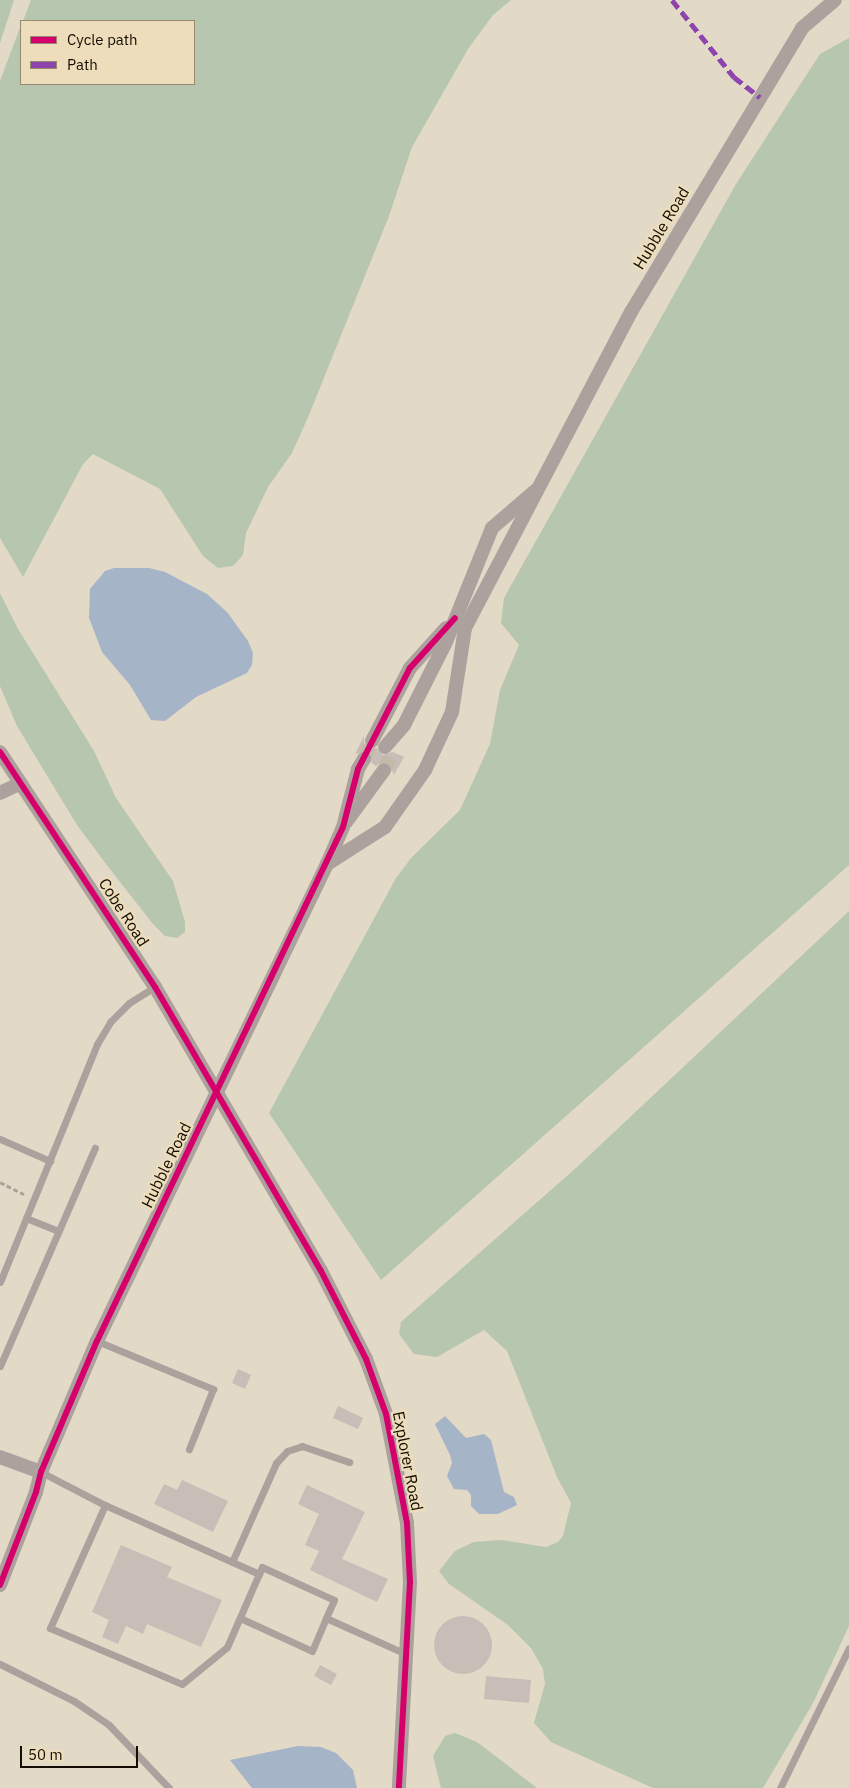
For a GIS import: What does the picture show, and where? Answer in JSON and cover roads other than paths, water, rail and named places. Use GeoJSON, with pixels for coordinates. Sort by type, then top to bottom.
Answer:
{"type":"FeatureCollection","features":[{"type":"Feature","properties":{"kind":"street","name":"Hubble Road"},"geometry":{"type":"LineString","coordinates":[[327,864],[385,827],[425,770],[452,712],[466,628],[631,312],[802,28],[835,0]]}},
{"type":"Feature","properties":{"kind":"street","name":"Hubble Road"},"geometry":{"type":"LineString","coordinates":[[455,618],[410,668],[383,747],[404,726],[455,618],[492,528],[538,489]]}},
{"type":"Feature","properties":{"kind":"street","name":"Cobe Road"},"geometry":{"type":"LineString","coordinates":[[0,752],[155,987],[216,1092]]}},
{"type":"Feature","properties":{"kind":"street","name":"Hubble Road"},"geometry":{"type":"LineString","coordinates":[[0,1585],[3,1566],[97,1341],[327,864],[343,827],[358,769],[374,765],[358,807],[343,827]]}},
{"type":"Feature","properties":{"kind":"street"},"geometry":{"type":"LineString","coordinates":[[0,793],[21,783]]}},
{"type":"Feature","properties":{"kind":"street","name":"Explorer Road"},"geometry":{"type":"LineString","coordinates":[[216,1092],[349,1322],[386,1414],[407,1523],[410,1582],[399,1788]]}},
{"type":"Feature","properties":{"kind":"street"},"geometry":{"type":"LineString","coordinates":[[0,1457],[41,1472]]}},
{"type":"Feature","properties":{"kind":"lane"},"geometry":{"type":"LineString","coordinates":[[0,1282],[97,1044],[110,1022],[129,1003],[155,987]]}},
{"type":"Feature","properties":{"kind":"lane"},"geometry":{"type":"LineString","coordinates":[[0,1140],[50,1161]]}},
{"type":"Feature","properties":{"kind":"lane"},"geometry":{"type":"LineString","coordinates":[[0,1366],[95,1148]]}},
{"type":"Feature","properties":{"kind":"lane"},"geometry":{"type":"LineString","coordinates":[[26,1218],[58,1231]]}},
{"type":"Feature","properties":{"kind":"lane"},"geometry":{"type":"LineString","coordinates":[[97,1341],[214,1389],[189,1449]]}},
{"type":"Feature","properties":{"kind":"lane"},"geometry":{"type":"LineString","coordinates":[[232,1562],[276,1463],[287,1451],[302,1446],[349,1462]]}},
{"type":"Feature","properties":{"kind":"lane"},"geometry":{"type":"LineString","coordinates":[[41,1472],[105,1505],[259,1574]]}},
{"type":"Feature","properties":{"kind":"lane"},"geometry":{"type":"LineString","coordinates":[[105,1505],[50,1628],[182,1684],[227,1647],[262,1567],[334,1600],[312,1650],[240,1618]]}},
{"type":"Feature","properties":{"kind":"lane"},"geometry":{"type":"LineString","coordinates":[[326,1618],[407,1654]]}},
{"type":"Feature","properties":{"kind":"lane"},"geometry":{"type":"LineString","coordinates":[[780,1788],[849,1648]]}},
{"type":"Feature","properties":{"kind":"lane"},"geometry":{"type":"LineString","coordinates":[[0,1664],[74,1701],[109,1725],[169,1788]]}},
{"type":"Feature","properties":{"kind":"water"},"geometry":{"type":"Polygon","coordinates":[[[114,568],[149,568],[165,572],[207,594],[227,612],[248,641],[253,653],[252,665],[247,673],[196,697],[165,721],[151,720],[130,685],[102,652],[89,618],[90,589],[105,571],[114,568]]]}},
{"type":"Feature","properties":{"kind":"water"},"geometry":{"type":"Polygon","coordinates":[[[445,1416],[466,1438],[484,1434],[491,1440],[504,1492],[514,1497],[517,1505],[498,1514],[479,1514],[471,1506],[471,1495],[467,1490],[454,1489],[447,1476],[452,1463],[450,1455],[435,1424],[445,1416]]]}},
{"type":"Feature","properties":{"kind":"water"},"geometry":{"type":"Polygon","coordinates":[[[298,1746],[321,1747],[336,1753],[353,1770],[357,1788],[252,1788],[230,1760],[298,1746]]]}},
{"type":"Feature","properties":{"kind":"tunnel"},"geometry":{"type":"LineString","coordinates":[[364,759],[372,741]]}},
{"type":"Feature","properties":{"kind":"tunnel"},"geometry":{"type":"LineString","coordinates":[[384,770],[393,752]]}}]}
